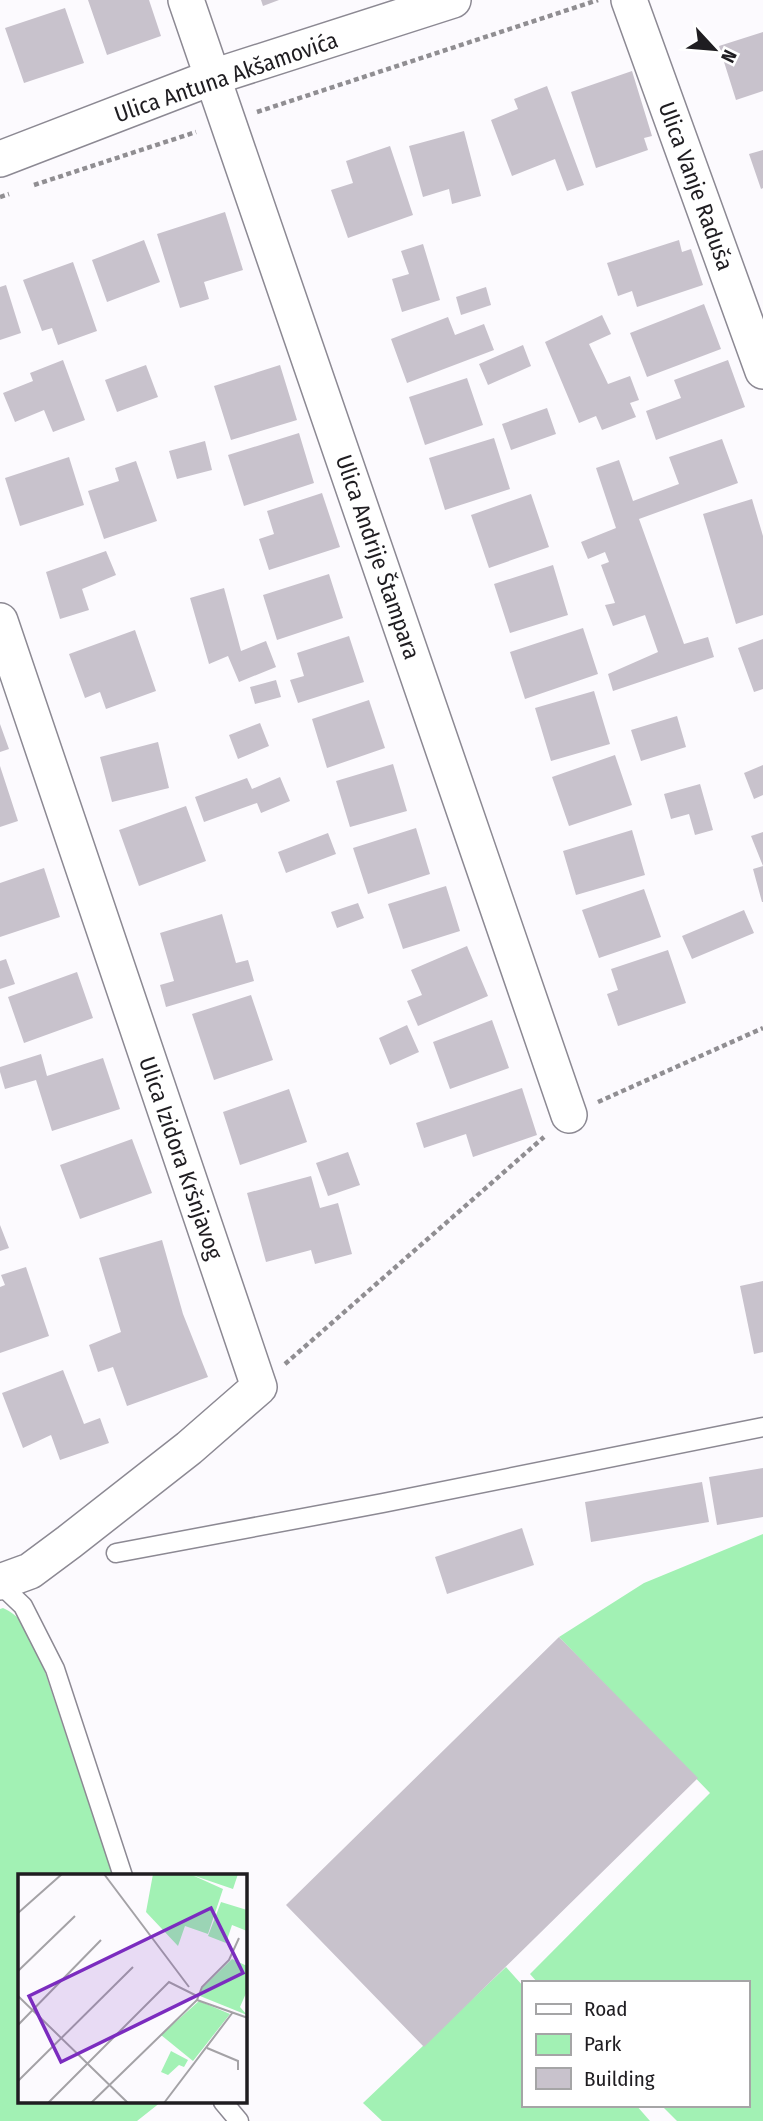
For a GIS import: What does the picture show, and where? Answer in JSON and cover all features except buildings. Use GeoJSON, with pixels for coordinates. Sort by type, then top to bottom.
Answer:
{"type":"FeatureCollection","features":[{"type":"Feature","properties":{"kind":"street","name":"Ulica Andrije Štampara"},"geometry":{"type":"LineString","coordinates":[[186,0],[569,1115]]}},
{"type":"Feature","properties":{"kind":"street","name":"Ulica Antuna Akšamovića"},"geometry":{"type":"LineString","coordinates":[[0,159],[213,77],[453,0]]}},
{"type":"Feature","properties":{"kind":"street","name":"Ulica Vanje Raduša"},"geometry":{"type":"LineString","coordinates":[[629,0],[763,371]]}},
{"type":"Feature","properties":{"kind":"street","name":"Ulica Izidora Kršnjavog"},"geometry":{"type":"LineString","coordinates":[[0,621],[259,1387]]}},
{"type":"Feature","properties":{"kind":"street"},"geometry":{"type":"LineString","coordinates":[[0,1583],[30,1571],[69,1542],[189,1448],[259,1387]]}},
{"type":"Feature","properties":{"kind":"lane"},"geometry":{"type":"LineString","coordinates":[[116,1553],[763,1427]]}},
{"type":"Feature","properties":{"kind":"lane"},"geometry":{"type":"LineString","coordinates":[[0,1583],[23,1606],[55,1669],[122,1874]]}},
{"type":"Feature","properties":{"kind":"lane"},"geometry":{"type":"LineString","coordinates":[[225,2104],[239,2121]]}},
{"type":"Feature","properties":{"kind":"path"},"geometry":{"type":"LineString","coordinates":[[32,186],[599,0]]}},
{"type":"Feature","properties":{"kind":"path"},"geometry":{"type":"LineString","coordinates":[[0,197],[10,193]]}},
{"type":"Feature","properties":{"kind":"path"},"geometry":{"type":"LineString","coordinates":[[259,1387],[569,1115],[763,1028]]}},
{"type":"Feature","properties":{"kind":"green space"},"geometry":{"type":"Polygon","coordinates":[[[763,1534],[763,2121],[677,2121],[663,2107],[749,2107],[749,1981],[536,1981],[530,1974],[710,1793],[559,1637],[644,1583],[763,1534]]]}},
{"type":"Feature","properties":{"kind":"green space"},"geometry":{"type":"Polygon","coordinates":[[[0,1609],[14,1614],[35,1642],[112,1874],[18,1874],[18,2104],[158,2104],[137,2121],[0,2121],[0,1609]]]}},
{"type":"Feature","properties":{"kind":"green space"},"geometry":{"type":"Polygon","coordinates":[[[506,1967],[522,1985],[522,2107],[638,2107],[650,2121],[382,2121],[363,2103],[506,1967]]]}}]}
